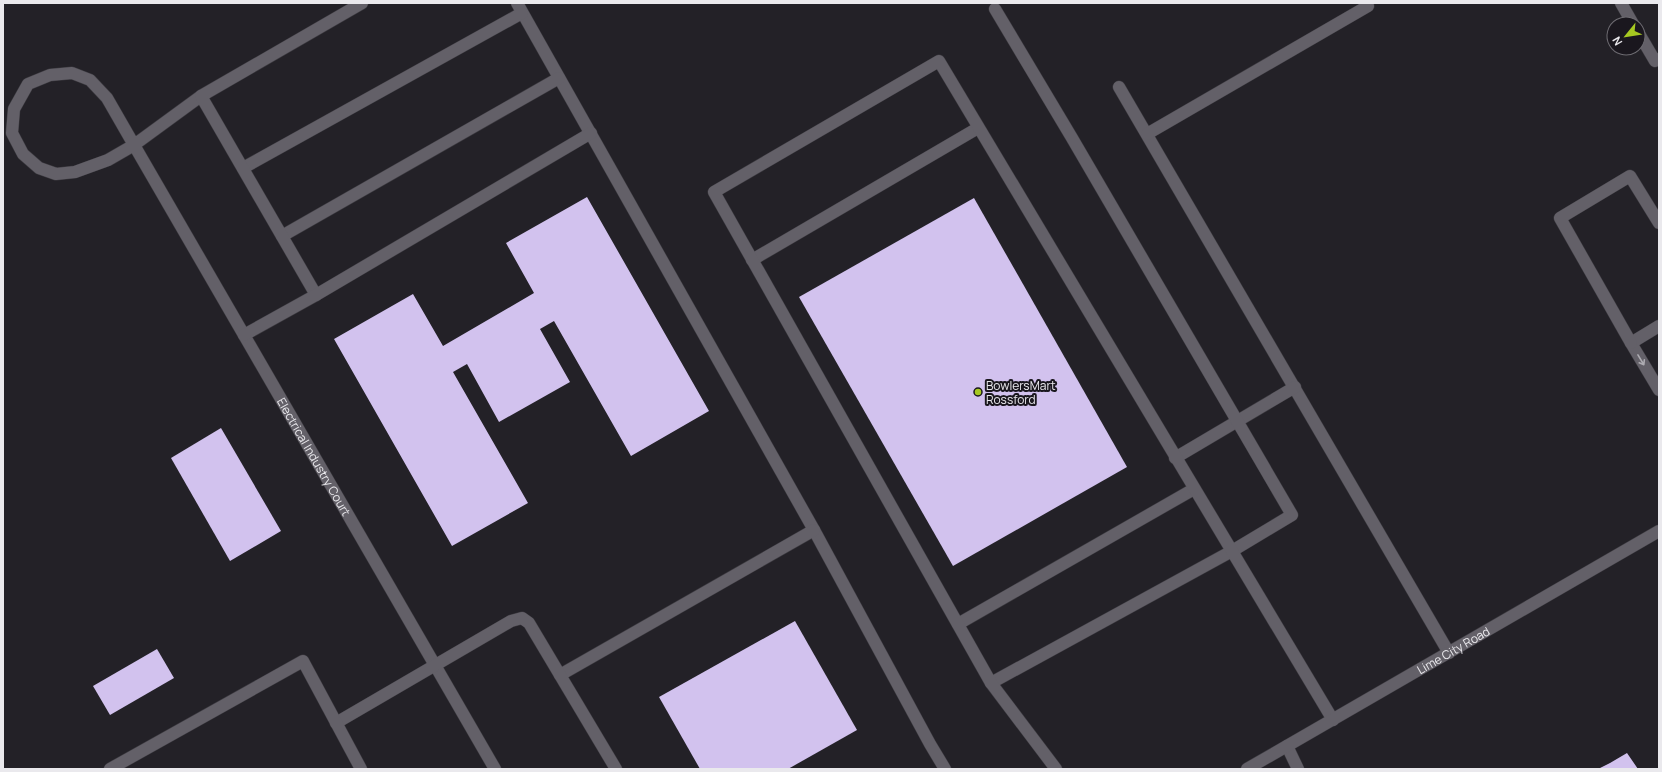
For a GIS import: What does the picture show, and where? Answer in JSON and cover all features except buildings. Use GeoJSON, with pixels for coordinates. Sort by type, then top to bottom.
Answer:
{"type":"FeatureCollection","features":[{"type":"Feature","properties":{"kind":"street"},"geometry":{"type":"LineString","coordinates":[[134,145],[202,96],[362,3]]}},
{"type":"Feature","properties":{"kind":"street"},"geometry":{"type":"LineString","coordinates":[[1621,3],[1628,16]]}},
{"type":"Feature","properties":{"kind":"street"},"geometry":{"type":"LineString","coordinates":[[1147,134],[1368,6]]}},
{"type":"Feature","properties":{"kind":"street"},"geometry":{"type":"LineString","coordinates":[[243,168],[520,8],[814,530],[922,730],[945,769]]}},
{"type":"Feature","properties":{"kind":"street"},"geometry":{"type":"LineString","coordinates":[[991,683],[1232,552],[1292,515],[995,9]]}},
{"type":"Feature","properties":{"kind":"street"},"geometry":{"type":"LineString","coordinates":[[1646,46],[1655,61],[1659,59]]}},
{"type":"Feature","properties":{"kind":"street"},"geometry":{"type":"LineString","coordinates":[[1056,769],[991,683],[714,192],[939,61],[1333,720]]}},
{"type":"Feature","properties":{"kind":"street","name":"Electrical Industry Court"},"geometry":{"type":"LineString","coordinates":[[134,145],[108,160],[92,166],[75,172],[56,174],[39,168],[23,154],[12,133],[14,109],[28,84],[50,74],[72,73],[90,80],[107,98],[495,769]]}},
{"type":"Feature","properties":{"kind":"street"},"geometry":{"type":"LineString","coordinates":[[282,236],[559,78]]}},
{"type":"Feature","properties":{"kind":"street"},"geometry":{"type":"LineString","coordinates":[[1119,87],[1449,653]]}},
{"type":"Feature","properties":{"kind":"street"},"geometry":{"type":"LineString","coordinates":[[202,96],[316,295]]}},
{"type":"Feature","properties":{"kind":"street"},"geometry":{"type":"LineString","coordinates":[[752,260],[978,128]]}},
{"type":"Feature","properties":{"kind":"street"},"geometry":{"type":"LineString","coordinates":[[244,335],[316,295],[591,133]]}},
{"type":"Feature","properties":{"kind":"street"},"geometry":{"type":"LineString","coordinates":[[1659,222],[1630,176],[1560,218],[1659,390]]}},
{"type":"Feature","properties":{"kind":"street"},"geometry":{"type":"LineString","coordinates":[[1631,343],[1659,326]]}},
{"type":"Feature","properties":{"kind":"street"},"geometry":{"type":"LineString","coordinates":[[1175,458],[1295,387]]}},
{"type":"Feature","properties":{"kind":"street"},"geometry":{"type":"LineString","coordinates":[[958,624],[1194,489]]}},
{"type":"Feature","properties":{"kind":"street"},"geometry":{"type":"LineString","coordinates":[[560,676],[814,530]]}},
{"type":"Feature","properties":{"kind":"street","name":"Lime City Road"},"geometry":{"type":"LineString","coordinates":[[1247,769],[1659,532]]}},
{"type":"Feature","properties":{"kind":"street"},"geometry":{"type":"LineString","coordinates":[[336,723],[511,621],[522,618],[529,623],[616,769]]}},
{"type":"Feature","properties":{"kind":"street"},"geometry":{"type":"LineString","coordinates":[[110,769],[303,661],[361,769]]}},
{"type":"Feature","properties":{"kind":"street"},"geometry":{"type":"LineString","coordinates":[[1287,746],[1298,769]]}},
{"type":"Feature","properties":{"kind":"place","name":"BowlersMart Rossford"},"geometry":{"type":"Point","coordinates":[978,392]}}]}
